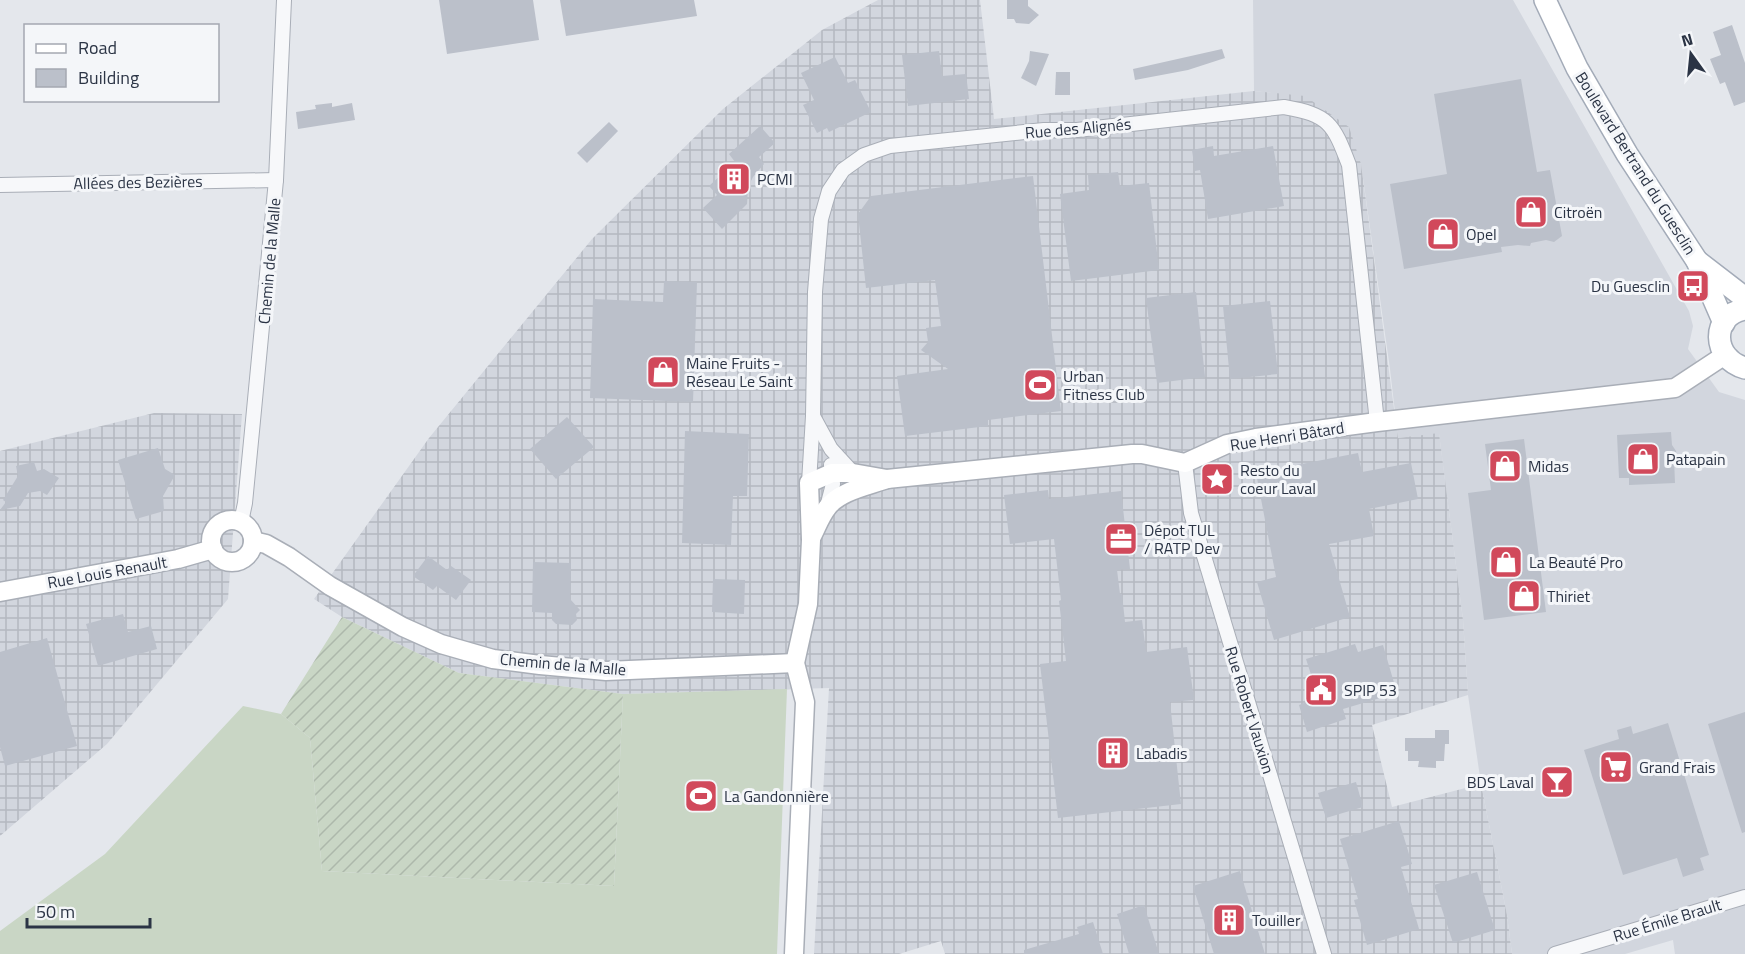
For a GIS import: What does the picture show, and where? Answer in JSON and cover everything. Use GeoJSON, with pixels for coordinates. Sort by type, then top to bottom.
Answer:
{"type":"FeatureCollection","features":[{"type":"Feature","properties":{"kind":"main road","name":"Boulevard Bertrand du Guesclin"},"geometry":{"type":"LineString","coordinates":[[1545,0],[1577,68],[1599,106],[1627,154],[1697,261],[1724,323]]}},
{"type":"Feature","properties":{"kind":"main road","name":"Boulevard Bertrand du Guesclin"},"geometry":{"type":"LineString","coordinates":[[1697,261],[1745,298]]}},
{"type":"Feature","properties":{"kind":"main road"},"geometry":{"type":"LineString","coordinates":[[1745,309],[1730,315],[1720,331],[1719,339],[1725,356],[1730,362],[1745,368]]}},
{"type":"Feature","properties":{"kind":"street","name":"Chemin de la Malle"},"geometry":{"type":"LineString","coordinates":[[240,522],[252,431],[276,180],[284,0]]}},
{"type":"Feature","properties":{"kind":"street","name":"Rue des Alignés"},"geometry":{"type":"LineString","coordinates":[[809,483],[813,417],[815,292],[821,219],[829,191],[843,170],[864,155],[890,146],[1044,130],[1077,130],[1284,107],[1309,112],[1320,117],[1339,138],[1349,165],[1377,422]]}},
{"type":"Feature","properties":{"kind":"street","name":"Allées des Bezières"},"geometry":{"type":"LineString","coordinates":[[0,184],[276,180]]}},
{"type":"Feature","properties":{"kind":"street","name":"Rue Henri Bâtard"},"geometry":{"type":"LineString","coordinates":[[1185,463],[1227,444],[1256,438],[1675,388],[1725,356]]}},
{"type":"Feature","properties":{"kind":"street"},"geometry":{"type":"LineString","coordinates":[[813,417],[831,449],[853,473]]}},
{"type":"Feature","properties":{"kind":"street"},"geometry":{"type":"LineString","coordinates":[[811,540],[827,507],[832,490],[831,449]]}},
{"type":"Feature","properties":{"kind":"street"},"geometry":{"type":"LineString","coordinates":[[827,507],[848,493],[887,479],[1132,454],[1185,463]]}},
{"type":"Feature","properties":{"kind":"street","name":"Rue Robert Vauxion"},"geometry":{"type":"LineString","coordinates":[[1185,463],[1191,513],[1324,954]]}},
{"type":"Feature","properties":{"kind":"street"},"geometry":{"type":"LineString","coordinates":[[794,954],[805,702],[795,663],[808,604],[811,540],[809,483],[832,473],[853,473],[887,479]]}},
{"type":"Feature","properties":{"kind":"street"},"geometry":{"type":"LineString","coordinates":[[228,520],[240,522],[249,530],[253,541],[248,553],[232,561],[222,559],[215,553],[211,537],[217,526],[228,520]]}},
{"type":"Feature","properties":{"kind":"street","name":"Chemin de la Malle"},"geometry":{"type":"LineString","coordinates":[[253,541],[266,544],[289,557],[330,586],[403,627],[441,644],[493,658],[606,671],[795,663]]}},
{"type":"Feature","properties":{"kind":"street","name":"Rue Louis Renault"},"geometry":{"type":"LineString","coordinates":[[0,592],[178,559],[213,549]]}},
{"type":"Feature","properties":{"kind":"street","name":"Rue Émile Brault"},"geometry":{"type":"LineString","coordinates":[[1555,954],[1745,897]]}},
{"type":"Feature","properties":{"kind":"shaded area"},"geometry":{"type":"Polygon","coordinates":[[[878,0],[980,0],[994,119],[1254,91],[1305,96],[1349,127],[1361,164],[1398,438],[1439,433],[1463,620],[1468,695],[1372,725],[1392,807],[1481,784],[1507,915],[1512,954],[945,954],[941,941],[899,954],[814,954],[829,688],[623,694],[459,673],[342,617],[314,599],[429,438],[592,239],[723,109],[822,30],[878,0]]]}},
{"type":"Feature","properties":{"kind":"shaded area"},"geometry":{"type":"Polygon","coordinates":[[[1253,0],[1513,0],[1689,311],[1693,326],[1688,349],[1719,392],[1745,400],[1745,954],[1675,954],[1673,940],[1625,954],[1512,954],[1507,915],[1481,784],[1468,695],[1463,620],[1439,434],[1398,438],[1361,164],[1305,97],[1254,91],[1253,0]]]}},
{"type":"Feature","properties":{"kind":"shaded area"},"geometry":{"type":"Polygon","coordinates":[[[154,413],[242,414],[228,599],[107,744],[0,836],[0,451],[154,413]]]}},
{"type":"Feature","properties":{"kind":"green space"},"geometry":{"type":"Polygon","coordinates":[[[342,617],[459,673],[623,694],[614,886],[322,871],[310,738],[281,714],[342,617]]]}},
{"type":"Feature","properties":{"kind":"green space","name":"La Gandonnière"},"geometry":{"type":"Polygon","coordinates":[[[787,689],[777,954],[0,954],[0,931],[105,854],[243,706],[281,714],[310,738],[322,871],[614,886],[623,694],[787,689]]]}},
{"type":"Feature","properties":{"kind":"building"},"geometry":{"type":"Polygon","coordinates":[[[439,0],[533,0],[539,40],[447,54],[439,0]]]}},
{"type":"Feature","properties":{"kind":"building"},"geometry":{"type":"Polygon","coordinates":[[[560,0],[694,0],[697,16],[566,36],[560,0]]]}},
{"type":"Feature","properties":{"kind":"building"},"geometry":{"type":"Polygon","coordinates":[[[1007,0],[1028,0],[1028,6],[1039,15],[1029,24],[1016,23],[1014,19],[1007,19],[1007,0]]]}},
{"type":"Feature","properties":{"kind":"building"},"geometry":{"type":"Polygon","coordinates":[[[1732,25],[1745,63],[1745,102],[1734,106],[1725,82],[1720,84],[1710,59],[1721,55],[1713,32],[1732,25]]]}},
{"type":"Feature","properties":{"kind":"building"},"geometry":{"type":"Polygon","coordinates":[[[1222,49],[1225,58],[1188,70],[1135,80],[1133,69],[1222,49]]]}},
{"type":"Feature","properties":{"kind":"building"},"geometry":{"type":"Polygon","coordinates":[[[939,51],[942,76],[966,74],[969,99],[908,106],[902,55],[939,51]]]}},
{"type":"Feature","properties":{"kind":"building"},"geometry":{"type":"Polygon","coordinates":[[[1030,51],[1049,54],[1036,86],[1021,78],[1029,61],[1030,51]]]}},
{"type":"Feature","properties":{"kind":"building"},"geometry":{"type":"Polygon","coordinates":[[[835,57],[848,83],[855,80],[871,112],[829,132],[827,128],[817,133],[803,105],[814,100],[801,73],[835,57]]]}},
{"type":"Feature","properties":{"kind":"building"},"geometry":{"type":"Polygon","coordinates":[[[1056,72],[1070,72],[1070,95],[1055,95],[1056,72]]]}},
{"type":"Feature","properties":{"kind":"building"},"geometry":{"type":"Polygon","coordinates":[[[1521,79],[1537,172],[1550,170],[1562,236],[1554,242],[1546,240],[1531,243],[1530,246],[1501,247],[1502,252],[1404,269],[1390,184],[1447,174],[1434,94],[1521,79]]]}},
{"type":"Feature","properties":{"kind":"building"},"geometry":{"type":"Polygon","coordinates":[[[332,103],[332,107],[352,103],[355,120],[298,129],[296,112],[316,109],[315,105],[332,103]]]}},
{"type":"Feature","properties":{"kind":"building"},"geometry":{"type":"Polygon","coordinates":[[[609,122],[618,131],[587,163],[577,153],[609,122]]]}},
{"type":"Feature","properties":{"kind":"building","name":"PCMI"},"geometry":{"type":"Polygon","coordinates":[[[760,126],[775,143],[759,157],[764,164],[748,187],[747,204],[722,229],[703,208],[717,195],[709,186],[735,162],[729,154],[760,126]]]}},
{"type":"Feature","properties":{"kind":"building"},"geometry":{"type":"Polygon","coordinates":[[[1213,146],[1214,156],[1273,146],[1284,206],[1208,219],[1200,170],[1195,171],[1192,150],[1213,146]]]}},
{"type":"Feature","properties":{"kind":"building"},"geometry":{"type":"Polygon","coordinates":[[[1118,172],[1120,186],[1149,183],[1159,270],[1071,281],[1060,194],[1089,190],[1088,175],[1118,172]]]}},
{"type":"Feature","properties":{"kind":"building"},"geometry":{"type":"Polygon","coordinates":[[[1033,176],[1061,411],[988,420],[988,426],[905,436],[897,376],[948,369],[921,350],[928,342],[926,328],[941,326],[935,280],[866,288],[858,214],[871,196],[1033,176]]]}},
{"type":"Feature","properties":{"kind":"building"},"geometry":{"type":"Polygon","coordinates":[[[664,281],[697,282],[693,402],[590,398],[593,299],[663,302],[664,281]]]}},
{"type":"Feature","properties":{"kind":"building"},"geometry":{"type":"Polygon","coordinates":[[[1196,292],[1205,377],[1157,383],[1146,298],[1196,292]]]}},
{"type":"Feature","properties":{"kind":"building"},"geometry":{"type":"Polygon","coordinates":[[[1270,301],[1278,374],[1230,379],[1223,306],[1270,301]]]}},
{"type":"Feature","properties":{"kind":"building"},"geometry":{"type":"Polygon","coordinates":[[[567,417],[594,447],[556,479],[530,449],[567,417]]]}},
{"type":"Feature","properties":{"kind":"building"},"geometry":{"type":"Polygon","coordinates":[[[685,431],[749,434],[747,496],[733,496],[731,545],[682,543],[685,431]]]}},
{"type":"Feature","properties":{"kind":"building"},"geometry":{"type":"Polygon","coordinates":[[[1671,432],[1672,445],[1677,456],[1674,459],[1675,483],[1629,485],[1629,478],[1619,478],[1617,435],[1671,432]]]}},
{"type":"Feature","properties":{"kind":"building"},"geometry":{"type":"Polygon","coordinates":[[[1524,439],[1546,612],[1484,620],[1468,493],[1491,490],[1485,444],[1524,439]]]}},
{"type":"Feature","properties":{"kind":"building"},"geometry":{"type":"Polygon","coordinates":[[[158,448],[165,469],[175,475],[163,496],[164,511],[136,519],[118,460],[158,448]]]}},
{"type":"Feature","properties":{"kind":"building"},"geometry":{"type":"Polygon","coordinates":[[[1358,453],[1362,472],[1411,463],[1418,499],[1369,509],[1374,536],[1329,544],[1350,617],[1274,640],[1257,582],[1276,577],[1256,473],[1358,453]]]}},
{"type":"Feature","properties":{"kind":"building"},"geometry":{"type":"Polygon","coordinates":[[[34,462],[37,471],[44,469],[59,478],[47,495],[40,491],[28,493],[20,506],[0,510],[6,502],[3,500],[18,476],[16,466],[34,462]]]}},
{"type":"Feature","properties":{"kind":"building","name":"Labadis"},"geometry":{"type":"Polygon","coordinates":[[[1048,490],[1049,499],[1121,491],[1130,569],[1117,570],[1125,622],[1142,620],[1146,652],[1187,647],[1194,700],[1170,702],[1181,804],[1058,818],[1040,664],[1066,661],[1054,539],[1010,544],[1004,495],[1048,490]]]}},
{"type":"Feature","properties":{"kind":"building"},"geometry":{"type":"Polygon","coordinates":[[[428,556],[447,570],[451,566],[471,580],[456,600],[437,586],[433,590],[413,576],[428,556]]]}},
{"type":"Feature","properties":{"kind":"building"},"geometry":{"type":"Polygon","coordinates":[[[533,562],[571,563],[570,599],[580,610],[576,614],[577,620],[572,625],[556,624],[552,620],[552,613],[532,612],[533,562]]]}},
{"type":"Feature","properties":{"kind":"building"},"geometry":{"type":"Polygon","coordinates":[[[713,579],[745,580],[744,614],[712,612],[713,579]]]}},
{"type":"Feature","properties":{"kind":"building"},"geometry":{"type":"Polygon","coordinates":[[[123,614],[128,632],[151,626],[157,649],[98,666],[86,624],[123,614]]]}},
{"type":"Feature","properties":{"kind":"building"},"geometry":{"type":"Polygon","coordinates":[[[47,638],[77,746],[5,766],[0,747],[0,652],[47,638]]]}},
{"type":"Feature","properties":{"kind":"building"},"geometry":{"type":"Polygon","coordinates":[[[1355,644],[1358,652],[1383,645],[1397,693],[1343,709],[1346,719],[1307,732],[1299,705],[1314,699],[1311,689],[1315,687],[1306,659],[1355,644]]]}},
{"type":"Feature","properties":{"kind":"building"},"geometry":{"type":"Polygon","coordinates":[[[1745,712],[1745,832],[1742,833],[1708,724],[1745,712]]]}},
{"type":"Feature","properties":{"kind":"building"},"geometry":{"type":"Polygon","coordinates":[[[1668,723],[1709,855],[1700,858],[1704,870],[1683,877],[1677,858],[1623,875],[1584,750],[1619,739],[1617,730],[1631,726],[1633,734],[1668,723]]]}},
{"type":"Feature","properties":{"kind":"building"},"geometry":{"type":"Polygon","coordinates":[[[1435,730],[1449,730],[1449,744],[1445,744],[1444,761],[1436,761],[1436,768],[1418,767],[1419,761],[1408,761],[1405,738],[1435,738],[1435,730]]]}},
{"type":"Feature","properties":{"kind":"building"},"geometry":{"type":"Polygon","coordinates":[[[1356,782],[1363,807],[1326,818],[1318,793],[1356,782]]]}},
{"type":"Feature","properties":{"kind":"building"},"geometry":{"type":"Polygon","coordinates":[[[1399,821],[1412,864],[1401,867],[1419,929],[1367,945],[1354,900],[1358,899],[1340,839],[1399,821]]]}},
{"type":"Feature","properties":{"kind":"building","name":"Touiller"},"geometry":{"type":"Polygon","coordinates":[[[1240,871],[1265,954],[1214,954],[1193,886],[1240,871]]]}},
{"type":"Feature","properties":{"kind":"building"},"geometry":{"type":"Polygon","coordinates":[[[1477,872],[1495,930],[1453,943],[1434,885],[1477,872]]]}},
{"type":"Feature","properties":{"kind":"building"},"geometry":{"type":"Polygon","coordinates":[[[1144,905],[1159,954],[1129,954],[1117,914],[1144,905]]]}},
{"type":"Feature","properties":{"kind":"building"},"geometry":{"type":"Polygon","coordinates":[[[1093,922],[1103,954],[1024,954],[1024,950],[1079,934],[1077,927],[1093,922]]]}},
{"type":"Feature","properties":{"kind":"place","name":"PCMI"},"geometry":{"type":"Point","coordinates":[734,179]}},
{"type":"Feature","properties":{"kind":"place","name":"Citroën"},"geometry":{"type":"Point","coordinates":[1531,212]}},
{"type":"Feature","properties":{"kind":"place","name":"Opel"},"geometry":{"type":"Point","coordinates":[1443,234]}},
{"type":"Feature","properties":{"kind":"place","name":"Du Guesclin"},"geometry":{"type":"Point","coordinates":[1693,286]}},
{"type":"Feature","properties":{"kind":"place","name":"Maine Fruits - Réseau Le Saint"},"geometry":{"type":"Point","coordinates":[663,372]}},
{"type":"Feature","properties":{"kind":"place","name":"Urban Fitness Club"},"geometry":{"type":"Point","coordinates":[1040,385]}},
{"type":"Feature","properties":{"kind":"place","name":"Patapain"},"geometry":{"type":"Point","coordinates":[1643,459]}},
{"type":"Feature","properties":{"kind":"place","name":"Midas"},"geometry":{"type":"Point","coordinates":[1505,466]}},
{"type":"Feature","properties":{"kind":"place","name":"Resto du coeur Laval"},"geometry":{"type":"Point","coordinates":[1217,479]}},
{"type":"Feature","properties":{"kind":"place","name":"Dépot TUL / RATP Dev"},"geometry":{"type":"Point","coordinates":[1121,539]}},
{"type":"Feature","properties":{"kind":"place","name":"La Beauté Pro"},"geometry":{"type":"Point","coordinates":[1506,562]}},
{"type":"Feature","properties":{"kind":"place","name":"Thiriet"},"geometry":{"type":"Point","coordinates":[1524,596]}},
{"type":"Feature","properties":{"kind":"place","name":"SPIP 53"},"geometry":{"type":"Point","coordinates":[1321,690]}},
{"type":"Feature","properties":{"kind":"place","name":"Labadis"},"geometry":{"type":"Point","coordinates":[1113,753]}},
{"type":"Feature","properties":{"kind":"place","name":"Grand Frais"},"geometry":{"type":"Point","coordinates":[1616,767]}},
{"type":"Feature","properties":{"kind":"place","name":"BDS Laval"},"geometry":{"type":"Point","coordinates":[1557,782]}},
{"type":"Feature","properties":{"kind":"place","name":"La Gandonnière"},"geometry":{"type":"Point","coordinates":[701,796]}},
{"type":"Feature","properties":{"kind":"place","name":"Touiller"},"geometry":{"type":"Point","coordinates":[1229,920]}}]}
